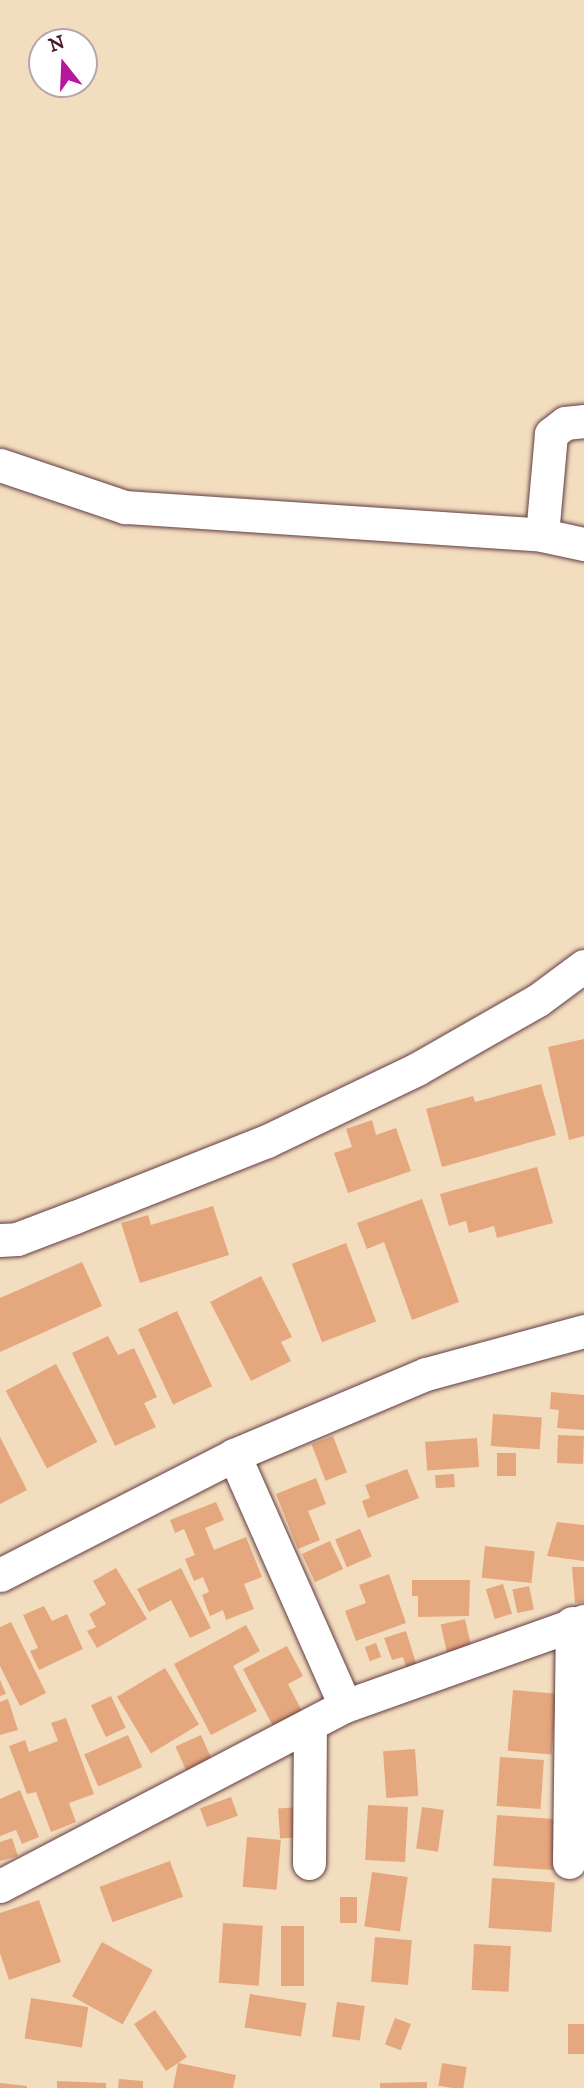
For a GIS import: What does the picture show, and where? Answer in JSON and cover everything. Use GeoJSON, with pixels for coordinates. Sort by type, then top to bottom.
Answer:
{"type":"FeatureCollection","features":[{"type":"Feature","properties":{"kind":"street"},"geometry":{"type":"LineString","coordinates":[[541,535],[551,434],[565,423],[584,421]]}},
{"type":"Feature","properties":{"kind":"street"},"geometry":{"type":"LineString","coordinates":[[0,465],[124,507],[541,535],[584,544]]}},
{"type":"Feature","properties":{"kind":"street"},"geometry":{"type":"LineString","coordinates":[[0,1240],[17,1238],[75,1217],[267,1141],[416,1069],[538,1000],[584,966]]}},
{"type":"Feature","properties":{"kind":"street"},"geometry":{"type":"LineString","coordinates":[[0,1575],[234,1455],[426,1374],[584,1331]]}},
{"type":"Feature","properties":{"kind":"street"},"geometry":{"type":"LineString","coordinates":[[234,1455],[345,1706]]}},
{"type":"Feature","properties":{"kind":"street"},"geometry":{"type":"LineString","coordinates":[[0,1886],[310,1727],[345,1706],[578,1622],[569,1862]]}},
{"type":"Feature","properties":{"kind":"street"},"geometry":{"type":"LineString","coordinates":[[309,1863],[310,1727]]}},
{"type":"Feature","properties":{"kind":"building"},"geometry":{"type":"Polygon","coordinates":[[[584,1039],[584,1136],[569,1140],[548,1047],[584,1039]]]}},
{"type":"Feature","properties":{"kind":"building"},"geometry":{"type":"Polygon","coordinates":[[[541,1084],[556,1135],[442,1167],[426,1109],[473,1096],[475,1102],[541,1084]]]}},
{"type":"Feature","properties":{"kind":"building"},"geometry":{"type":"Polygon","coordinates":[[[372,1120],[376,1135],[396,1128],[411,1171],[348,1193],[334,1153],[352,1147],[346,1129],[372,1120]]]}},
{"type":"Feature","properties":{"kind":"building"},"geometry":{"type":"Polygon","coordinates":[[[537,1167],[553,1223],[497,1238],[494,1226],[469,1233],[466,1221],[449,1226],[440,1194],[537,1167]]]}},
{"type":"Feature","properties":{"kind":"building"},"geometry":{"type":"Polygon","coordinates":[[[422,1199],[459,1302],[412,1320],[384,1242],[367,1249],[357,1223],[422,1199]]]}},
{"type":"Feature","properties":{"kind":"building"},"geometry":{"type":"Polygon","coordinates":[[[213,1206],[229,1255],[140,1283],[121,1223],[148,1215],[151,1225],[213,1206]]]}},
{"type":"Feature","properties":{"kind":"building"},"geometry":{"type":"Polygon","coordinates":[[[346,1243],[376,1321],[322,1342],[292,1264],[346,1243]]]}},
{"type":"Feature","properties":{"kind":"building"},"geometry":{"type":"Polygon","coordinates":[[[82,1262],[102,1306],[0,1352],[0,1298],[82,1262]]]}},
{"type":"Feature","properties":{"kind":"building"},"geometry":{"type":"Polygon","coordinates":[[[261,1276],[292,1337],[281,1342],[291,1361],[251,1381],[210,1302],[261,1276]]]}},
{"type":"Feature","properties":{"kind":"building"},"geometry":{"type":"Polygon","coordinates":[[[177,1311],[212,1386],[173,1404],[138,1329],[177,1311]]]}},
{"type":"Feature","properties":{"kind":"building"},"geometry":{"type":"Polygon","coordinates":[[[108,1336],[118,1355],[134,1348],[157,1397],[144,1403],[156,1427],[115,1446],[72,1353],[108,1336]]]}},
{"type":"Feature","properties":{"kind":"building"},"geometry":{"type":"Polygon","coordinates":[[[56,1364],[97,1442],[47,1468],[6,1391],[56,1364]]]}},
{"type":"Feature","properties":{"kind":"building"},"geometry":{"type":"Polygon","coordinates":[[[551,1392],[584,1395],[584,1430],[557,1428],[559,1410],[550,1409],[551,1392]]]}},
{"type":"Feature","properties":{"kind":"building"},"geometry":{"type":"Polygon","coordinates":[[[493,1414],[542,1417],[540,1449],[491,1446],[493,1414]]]}},
{"type":"Feature","properties":{"kind":"building"},"geometry":{"type":"Polygon","coordinates":[[[558,1435],[584,1436],[583,1464],[557,1463],[558,1435]]]}},
{"type":"Feature","properties":{"kind":"building"},"geometry":{"type":"Polygon","coordinates":[[[333,1436],[347,1472],[326,1481],[312,1444],[333,1436]]]}},
{"type":"Feature","properties":{"kind":"building"},"geometry":{"type":"Polygon","coordinates":[[[0,1437],[27,1490],[0,1504],[0,1437]]]}},
{"type":"Feature","properties":{"kind":"building"},"geometry":{"type":"Polygon","coordinates":[[[477,1438],[479,1467],[427,1471],[425,1442],[477,1438]]]}},
{"type":"Feature","properties":{"kind":"building"},"geometry":{"type":"Polygon","coordinates":[[[497,1453],[516,1453],[516,1476],[497,1476],[497,1453]]]}},
{"type":"Feature","properties":{"kind":"building"},"geometry":{"type":"Polygon","coordinates":[[[407,1469],[419,1498],[368,1518],[362,1501],[370,1498],[365,1485],[407,1469]]]}},
{"type":"Feature","properties":{"kind":"building"},"geometry":{"type":"Polygon","coordinates":[[[454,1474],[455,1487],[436,1488],[435,1475],[454,1474]]]}},
{"type":"Feature","properties":{"kind":"building"},"geometry":{"type":"Polygon","coordinates":[[[316,1478],[326,1504],[308,1511],[320,1540],[298,1549],[276,1494],[316,1478]]]}},
{"type":"Feature","properties":{"kind":"building"},"geometry":{"type":"Polygon","coordinates":[[[216,1502],[224,1520],[205,1528],[214,1550],[246,1537],[262,1577],[244,1584],[254,1609],[226,1620],[223,1610],[210,1616],[202,1595],[209,1592],[203,1577],[194,1581],[185,1559],[195,1555],[184,1529],[175,1533],[170,1520],[216,1502]]]}},
{"type":"Feature","properties":{"kind":"building"},"geometry":{"type":"Polygon","coordinates":[[[557,1522],[584,1525],[584,1561],[547,1556],[557,1522]]]}},
{"type":"Feature","properties":{"kind":"building"},"geometry":{"type":"Polygon","coordinates":[[[360,1529],[372,1557],[347,1567],[335,1540],[360,1529]]]}},
{"type":"Feature","properties":{"kind":"building"},"geometry":{"type":"Polygon","coordinates":[[[330,1541],[343,1569],[315,1582],[302,1554],[330,1541]]]}},
{"type":"Feature","properties":{"kind":"building"},"geometry":{"type":"Polygon","coordinates":[[[485,1546],[535,1551],[531,1583],[482,1578],[485,1546]]]}},
{"type":"Feature","properties":{"kind":"building"},"geometry":{"type":"Polygon","coordinates":[[[572,1567],[584,1567],[584,1602],[575,1603],[572,1567]]]}},
{"type":"Feature","properties":{"kind":"building"},"geometry":{"type":"Polygon","coordinates":[[[116,1568],[147,1619],[97,1648],[87,1631],[96,1627],[89,1614],[106,1604],[93,1581],[116,1568]]]}},
{"type":"Feature","properties":{"kind":"building"},"geometry":{"type":"Polygon","coordinates":[[[181,1568],[211,1628],[190,1638],[171,1600],[149,1612],[137,1589],[181,1568]]]}},
{"type":"Feature","properties":{"kind":"building"},"geometry":{"type":"Polygon","coordinates":[[[389,1574],[406,1623],[356,1641],[345,1611],[366,1603],[359,1585],[389,1574]]]}},
{"type":"Feature","properties":{"kind":"building"},"geometry":{"type":"Polygon","coordinates":[[[412,1580],[470,1580],[469,1616],[418,1617],[418,1596],[412,1596],[412,1580]]]}},
{"type":"Feature","properties":{"kind":"building"},"geometry":{"type":"Polygon","coordinates":[[[503,1584],[512,1614],[495,1619],[486,1589],[503,1584]]]}},
{"type":"Feature","properties":{"kind":"building"},"geometry":{"type":"Polygon","coordinates":[[[529,1586],[534,1609],[517,1613],[512,1590],[529,1586]]]}},
{"type":"Feature","properties":{"kind":"building"},"geometry":{"type":"Polygon","coordinates":[[[44,1606],[52,1621],[67,1614],[83,1649],[39,1670],[30,1651],[38,1648],[23,1615],[44,1606]]]}},
{"type":"Feature","properties":{"kind":"building"},"geometry":{"type":"Polygon","coordinates":[[[465,1619],[471,1646],[447,1652],[441,1625],[465,1619]]]}},
{"type":"Feature","properties":{"kind":"building"},"geometry":{"type":"Polygon","coordinates":[[[11,1622],[46,1693],[20,1706],[0,1666],[0,1627],[11,1622]]]}},
{"type":"Feature","properties":{"kind":"building"},"geometry":{"type":"Polygon","coordinates":[[[246,1625],[260,1651],[233,1666],[257,1711],[211,1735],[174,1664],[246,1625]]]}},
{"type":"Feature","properties":{"kind":"building"},"geometry":{"type":"Polygon","coordinates":[[[406,1631],[418,1670],[408,1673],[403,1657],[392,1660],[384,1638],[406,1631]]]}},
{"type":"Feature","properties":{"kind":"building"},"geometry":{"type":"Polygon","coordinates":[[[376,1643],[381,1657],[370,1661],[365,1647],[376,1643]]]}},
{"type":"Feature","properties":{"kind":"building"},"geometry":{"type":"Polygon","coordinates":[[[287,1646],[303,1676],[288,1684],[304,1715],[275,1730],[243,1669],[287,1646]]]}},
{"type":"Feature","properties":{"kind":"building"},"geometry":{"type":"Polygon","coordinates":[[[165,1668],[199,1725],[151,1753],[117,1697],[165,1668]]]}},
{"type":"Feature","properties":{"kind":"building"},"geometry":{"type":"Polygon","coordinates":[[[0,1680],[6,1694],[0,1696],[0,1680]]]}},
{"type":"Feature","properties":{"kind":"building"},"geometry":{"type":"Polygon","coordinates":[[[513,1690],[557,1694],[552,1755],[508,1751],[513,1690]]]}},
{"type":"Feature","properties":{"kind":"building"},"geometry":{"type":"Polygon","coordinates":[[[111,1696],[126,1728],[106,1737],[91,1705],[111,1696]]]}},
{"type":"Feature","properties":{"kind":"building"},"geometry":{"type":"Polygon","coordinates":[[[8,1699],[18,1730],[0,1735],[0,1702],[8,1699]]]}},
{"type":"Feature","properties":{"kind":"building"},"geometry":{"type":"Polygon","coordinates":[[[66,1718],[94,1794],[69,1803],[76,1822],[51,1832],[36,1792],[27,1794],[9,1746],[25,1740],[29,1752],[58,1741],[51,1723],[66,1718]]]}},
{"type":"Feature","properties":{"kind":"building"},"geometry":{"type":"Polygon","coordinates":[[[128,1735],[142,1767],[98,1786],[84,1755],[128,1735]]]}},
{"type":"Feature","properties":{"kind":"building"},"geometry":{"type":"Polygon","coordinates":[[[201,1735],[212,1760],[186,1771],[175,1746],[201,1735]]]}},
{"type":"Feature","properties":{"kind":"building"},"geometry":{"type":"Polygon","coordinates":[[[415,1749],[418,1796],[386,1798],[383,1751],[415,1749]]]}},
{"type":"Feature","properties":{"kind":"building"},"geometry":{"type":"Polygon","coordinates":[[[500,1757],[544,1760],[540,1809],[497,1806],[500,1757]]]}},
{"type":"Feature","properties":{"kind":"building"},"geometry":{"type":"Polygon","coordinates":[[[20,1790],[39,1837],[22,1844],[16,1830],[0,1836],[0,1799],[20,1790]]]}},
{"type":"Feature","properties":{"kind":"building"},"geometry":{"type":"Polygon","coordinates":[[[231,1797],[238,1816],[207,1827],[200,1808],[231,1797]]]}},
{"type":"Feature","properties":{"kind":"building"},"geometry":{"type":"Polygon","coordinates":[[[368,1805],[408,1807],[405,1862],[365,1860],[368,1805]]]}},
{"type":"Feature","properties":{"kind":"building"},"geometry":{"type":"Polygon","coordinates":[[[299,1807],[301,1837],[280,1838],[278,1808],[299,1807]]]}},
{"type":"Feature","properties":{"kind":"building"},"geometry":{"type":"Polygon","coordinates":[[[422,1807],[444,1810],[438,1852],[416,1849],[422,1807]]]}},
{"type":"Feature","properties":{"kind":"building"},"geometry":{"type":"Polygon","coordinates":[[[497,1815],[557,1819],[553,1870],[493,1866],[497,1815]]]}},
{"type":"Feature","properties":{"kind":"building"},"geometry":{"type":"Polygon","coordinates":[[[247,1837],[281,1840],[277,1890],[243,1887],[247,1837]]]}},
{"type":"Feature","properties":{"kind":"building"},"geometry":{"type":"Polygon","coordinates":[[[12,1838],[18,1856],[0,1861],[0,1842],[12,1838]]]}},
{"type":"Feature","properties":{"kind":"building"},"geometry":{"type":"Polygon","coordinates":[[[170,1861],[183,1897],[113,1922],[100,1887],[170,1861]]]}},
{"type":"Feature","properties":{"kind":"building"},"geometry":{"type":"Polygon","coordinates":[[[372,1872],[408,1877],[400,1931],[364,1926],[372,1872]]]}},
{"type":"Feature","properties":{"kind":"building"},"geometry":{"type":"Polygon","coordinates":[[[492,1878],[555,1882],[551,1932],[489,1928],[492,1878]]]}},
{"type":"Feature","properties":{"kind":"building"},"geometry":{"type":"Polygon","coordinates":[[[340,1897],[357,1897],[357,1923],[340,1923],[340,1897]]]}},
{"type":"Feature","properties":{"kind":"building"},"geometry":{"type":"Polygon","coordinates":[[[39,1900],[61,1962],[9,1980],[0,1953],[0,1913],[39,1900]]]}},
{"type":"Feature","properties":{"kind":"building"},"geometry":{"type":"Polygon","coordinates":[[[223,1923],[263,1926],[259,1986],[219,1983],[223,1923]]]}},
{"type":"Feature","properties":{"kind":"building"},"geometry":{"type":"Polygon","coordinates":[[[281,1926],[304,1926],[304,1986],[281,1986],[281,1926]]]}},
{"type":"Feature","properties":{"kind":"building"},"geometry":{"type":"Polygon","coordinates":[[[375,1937],[412,1940],[408,1985],[371,1982],[375,1937]]]}},
{"type":"Feature","properties":{"kind":"building"},"geometry":{"type":"Polygon","coordinates":[[[102,1942],[153,1970],[123,2024],[72,1996],[102,1942]]]}},
{"type":"Feature","properties":{"kind":"building"},"geometry":{"type":"Polygon","coordinates":[[[474,1944],[511,1946],[509,1992],[472,1990],[474,1944]]]}},
{"type":"Feature","properties":{"kind":"building"},"geometry":{"type":"Polygon","coordinates":[[[250,1994],[306,2003],[301,2036],[245,2028],[250,1994]]]}},
{"type":"Feature","properties":{"kind":"building"},"geometry":{"type":"Polygon","coordinates":[[[31,1998],[88,2007],[82,2048],[25,2038],[31,1998]]]}},
{"type":"Feature","properties":{"kind":"building"},"geometry":{"type":"Polygon","coordinates":[[[337,2002],[365,2006],[360,2041],[332,2037],[337,2002]]]}},
{"type":"Feature","properties":{"kind":"building"},"geometry":{"type":"Polygon","coordinates":[[[155,2010],[187,2057],[166,2071],[134,2024],[155,2010]]]}},
{"type":"Feature","properties":{"kind":"building"},"geometry":{"type":"Polygon","coordinates":[[[395,2018],[411,2024],[401,2050],[385,2044],[395,2018]]]}},
{"type":"Feature","properties":{"kind":"building"},"geometry":{"type":"Polygon","coordinates":[[[568,2024],[584,2024],[584,2054],[568,2054],[568,2024]]]}},
{"type":"Feature","properties":{"kind":"building"},"geometry":{"type":"Polygon","coordinates":[[[178,2063],[236,2075],[233,2088],[173,2088],[178,2063]]]}},
{"type":"Feature","properties":{"kind":"building"},"geometry":{"type":"Polygon","coordinates":[[[442,2063],[467,2067],[463,2088],[438,2086],[442,2063]]]}},
{"type":"Feature","properties":{"kind":"building"},"geometry":{"type":"Polygon","coordinates":[[[119,2079],[143,2081],[143,2088],[118,2088],[119,2079]]]}},
{"type":"Feature","properties":{"kind":"building"},"geometry":{"type":"Polygon","coordinates":[[[57,2081],[106,2083],[106,2088],[57,2088],[57,2081]]]}},
{"type":"Feature","properties":{"kind":"building"},"geometry":{"type":"Polygon","coordinates":[[[427,2082],[427,2088],[380,2088],[380,2083],[427,2082]]]}},
{"type":"Feature","properties":{"kind":"building"},"geometry":{"type":"Polygon","coordinates":[[[0,2083],[27,2086],[27,2088],[0,2088],[0,2083]]]}}]}
